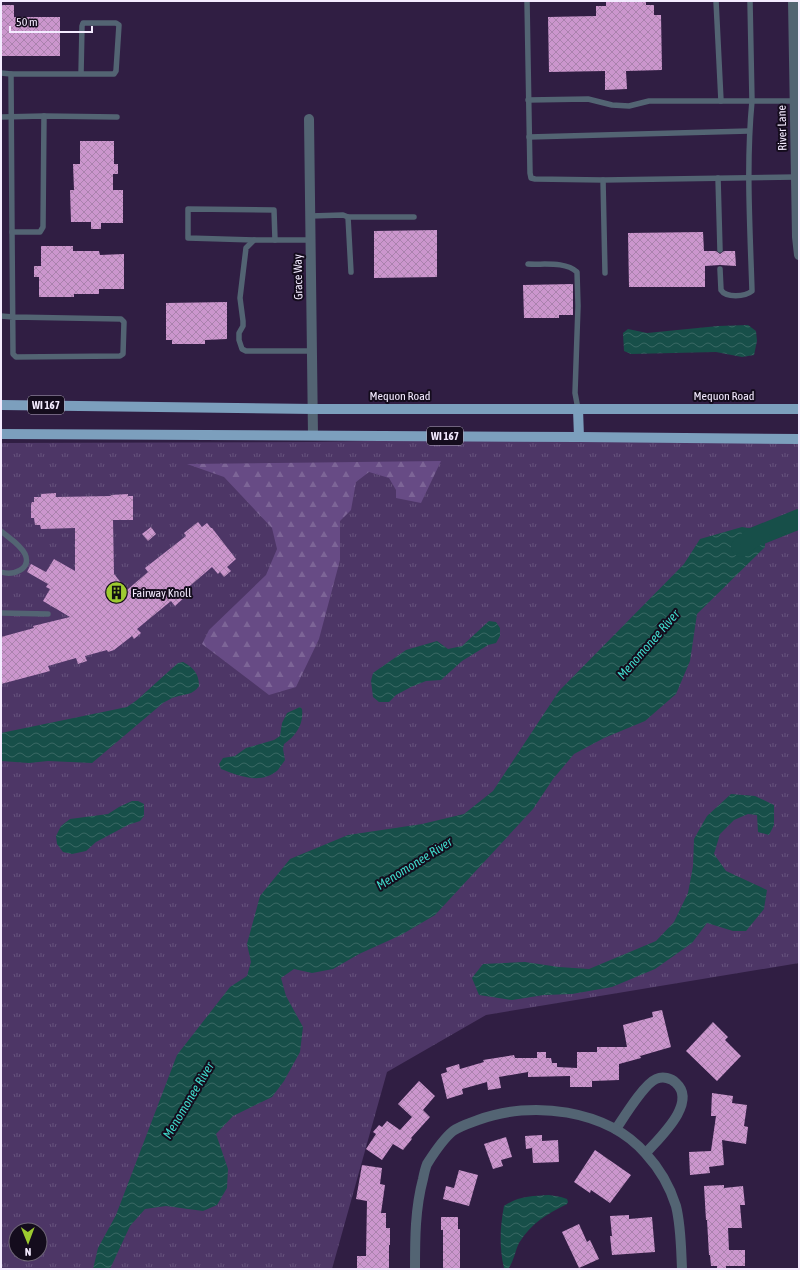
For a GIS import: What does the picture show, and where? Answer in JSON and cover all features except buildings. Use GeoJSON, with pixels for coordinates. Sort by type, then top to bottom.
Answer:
{"type":"FeatureCollection","features":[{"type":"Feature","properties":{"kind":"main road","name":"Mequon Road"},"geometry":{"type":"LineString","coordinates":[[1,405],[313,409],[799,409]]}},
{"type":"Feature","properties":{"kind":"main road"},"geometry":{"type":"LineString","coordinates":[[578,409],[579,437]]}},
{"type":"Feature","properties":{"kind":"main road","name":"WI 167"},"geometry":{"type":"LineString","coordinates":[[1,434],[799,439]]}},
{"type":"Feature","properties":{"kind":"street","name":"River Lane"},"geometry":{"type":"LineString","coordinates":[[792,1],[797,237],[799,255]]}},
{"type":"Feature","properties":{"kind":"street","name":"Grace Way"},"geometry":{"type":"LineString","coordinates":[[309,119],[313,435]]}},
{"type":"Feature","properties":{"kind":"street"},"geometry":{"type":"LineString","coordinates":[[616,1129],[647,1086],[656,1079],[672,1079],[680,1086],[683,1095],[682,1107],[675,1118],[646,1153]]}},
{"type":"Feature","properties":{"kind":"street"},"geometry":{"type":"LineString","coordinates":[[415,1269],[414,1233],[418,1202],[426,1166],[442,1141],[454,1130],[485,1117],[506,1112],[528,1110],[562,1111],[585,1116],[616,1129],[631,1139],[646,1153],[663,1177],[676,1206],[679,1224],[682,1269]]}},
{"type":"Feature","properties":{"kind":"lane"},"geometry":{"type":"LineString","coordinates":[[527,1],[529,170],[531,178],[535,180],[603,180],[796,177]]}},
{"type":"Feature","properties":{"kind":"lane"},"geometry":{"type":"LineString","coordinates":[[716,1],[720,101]]}},
{"type":"Feature","properties":{"kind":"lane"},"geometry":{"type":"LineString","coordinates":[[720,269],[722,292],[727,295],[746,295],[752,291],[748,177],[749,131],[752,101],[750,1]]}},
{"type":"Feature","properties":{"kind":"lane"},"geometry":{"type":"LineString","coordinates":[[1,73],[11,74],[81,74],[114,74],[116,71],[119,25],[116,23],[83,23],[81,74]]}},
{"type":"Feature","properties":{"kind":"lane"},"geometry":{"type":"LineString","coordinates":[[1,316],[13,317],[121,319],[124,322],[123,354],[120,356],[16,357],[13,354],[13,317],[11,116],[11,74]]}},
{"type":"Feature","properties":{"kind":"lane"},"geometry":{"type":"LineString","coordinates":[[528,100],[588,99],[612,105],[629,106],[648,101],[794,100]]}},
{"type":"Feature","properties":{"kind":"lane"},"geometry":{"type":"LineString","coordinates":[[12,232],[40,232],[43,226],[44,116]]}},
{"type":"Feature","properties":{"kind":"lane"},"geometry":{"type":"LineString","coordinates":[[1,117],[117,117]]}},
{"type":"Feature","properties":{"kind":"lane"},"geometry":{"type":"LineString","coordinates":[[529,137],[749,131]]}},
{"type":"Feature","properties":{"kind":"lane"},"geometry":{"type":"LineString","coordinates":[[718,178],[720,250]]}},
{"type":"Feature","properties":{"kind":"lane"},"geometry":{"type":"LineString","coordinates":[[603,180],[605,273]]}},
{"type":"Feature","properties":{"kind":"lane"},"geometry":{"type":"LineString","coordinates":[[275,240],[274,210],[188,209],[188,238],[254,240],[275,240],[311,240]]}},
{"type":"Feature","properties":{"kind":"lane"},"geometry":{"type":"LineString","coordinates":[[310,216],[343,215],[348,217],[414,217]]}},
{"type":"Feature","properties":{"kind":"lane"},"geometry":{"type":"LineString","coordinates":[[348,217],[351,272]]}},
{"type":"Feature","properties":{"kind":"lane"},"geometry":{"type":"LineString","coordinates":[[254,240],[246,248],[240,298],[243,310],[243,326],[239,333],[240,346],[246,351],[312,351]]}},
{"type":"Feature","properties":{"kind":"lane"},"geometry":{"type":"LineString","coordinates":[[528,264],[565,265],[571,267],[577,272],[578,306],[575,393],[578,409]]}},
{"type":"Feature","properties":{"kind":"lane"},"geometry":{"type":"LineString","coordinates":[[1,531],[18,545],[26,557],[24,567],[18,572],[6,574],[1,572]]}},
{"type":"Feature","properties":{"kind":"lane"},"geometry":{"type":"LineString","coordinates":[[1,613],[48,614]]}},
{"type":"Feature","properties":{"kind":"green space"},"geometry":{"type":"Polygon","coordinates":[[[579,437],[799,439],[799,963],[486,1015],[387,1072],[332,1269],[1,1269],[1,443],[313,442],[579,437]]]}},
{"type":"Feature","properties":{"kind":"green space"},"geometry":{"type":"Polygon","coordinates":[[[441,461],[421,503],[396,498],[396,490],[389,478],[369,472],[356,482],[351,510],[340,521],[340,560],[319,639],[296,687],[269,695],[202,644],[209,630],[266,575],[277,549],[272,528],[224,477],[187,464],[441,461]]]}},
{"type":"Feature","properties":{"kind":"water"},"geometry":{"type":"Polygon","coordinates":[[[748,325],[756,331],[757,341],[754,355],[742,357],[716,352],[631,354],[624,351],[623,333],[628,329],[647,333],[718,326],[748,325]]]}},
{"type":"Feature","properties":{"kind":"water"},"geometry":{"type":"Polygon","coordinates":[[[742,527],[765,531],[765,547],[697,614],[690,661],[676,694],[645,721],[604,738],[574,754],[553,779],[533,809],[435,915],[401,935],[359,954],[333,969],[312,973],[294,969],[281,978],[286,996],[303,1027],[300,1052],[284,1081],[272,1097],[233,1116],[216,1134],[228,1169],[227,1188],[217,1205],[203,1211],[166,1206],[145,1209],[130,1226],[110,1269],[93,1269],[98,1248],[116,1215],[177,1055],[230,987],[247,976],[251,962],[247,944],[260,896],[290,859],[348,835],[422,824],[464,814],[493,791],[559,691],[684,564],[700,539],[742,527]]]}},
{"type":"Feature","properties":{"kind":"water"},"geometry":{"type":"Polygon","coordinates":[[[489,621],[496,622],[500,628],[500,636],[496,643],[488,645],[462,661],[441,680],[426,681],[411,687],[396,695],[389,702],[379,702],[373,697],[371,681],[373,673],[406,650],[437,641],[448,649],[462,646],[489,621]]]}},
{"type":"Feature","properties":{"kind":"water"},"geometry":{"type":"Polygon","coordinates":[[[183,662],[193,669],[197,675],[199,686],[197,689],[191,693],[174,697],[163,703],[92,763],[48,761],[29,763],[1,761],[1,733],[127,707],[137,700],[178,663],[183,662]]]}},
{"type":"Feature","properties":{"kind":"water"},"geometry":{"type":"Polygon","coordinates":[[[300,707],[302,709],[302,720],[292,737],[284,744],[283,749],[285,760],[278,770],[271,775],[264,777],[250,778],[221,769],[219,764],[223,758],[235,756],[246,748],[274,740],[280,736],[282,723],[287,713],[300,707]]]}},
{"type":"Feature","properties":{"kind":"water"},"geometry":{"type":"Polygon","coordinates":[[[731,794],[755,796],[774,805],[774,825],[769,835],[758,832],[757,815],[748,814],[734,820],[720,834],[714,854],[726,871],[767,890],[764,909],[746,931],[733,931],[707,923],[692,943],[655,969],[612,987],[572,994],[544,995],[512,1000],[479,995],[472,978],[483,964],[525,962],[559,967],[589,969],[656,941],[674,922],[688,893],[693,866],[694,839],[707,816],[731,794]]]}},
{"type":"Feature","properties":{"kind":"water"},"geometry":{"type":"Polygon","coordinates":[[[132,801],[138,801],[144,804],[144,816],[140,821],[128,825],[96,842],[86,851],[72,854],[63,852],[57,844],[56,836],[61,826],[70,819],[108,814],[132,801]]]}},
{"type":"Feature","properties":{"kind":"water"},"geometry":{"type":"Polygon","coordinates":[[[549,1195],[567,1199],[568,1202],[540,1220],[529,1230],[519,1243],[510,1266],[508,1269],[504,1268],[501,1252],[501,1237],[504,1206],[520,1198],[549,1195]]]}},
{"type":"Feature","properties":{"kind":"waterway","name":"Menomonee River"},"geometry":{"type":"LineString","coordinates":[[741,547],[752,538],[799,519]]}},
{"type":"Feature","properties":{"kind":"place","name":"Fairway Knoll"},"geometry":{"type":"Point","coordinates":[116,593]}}]}
